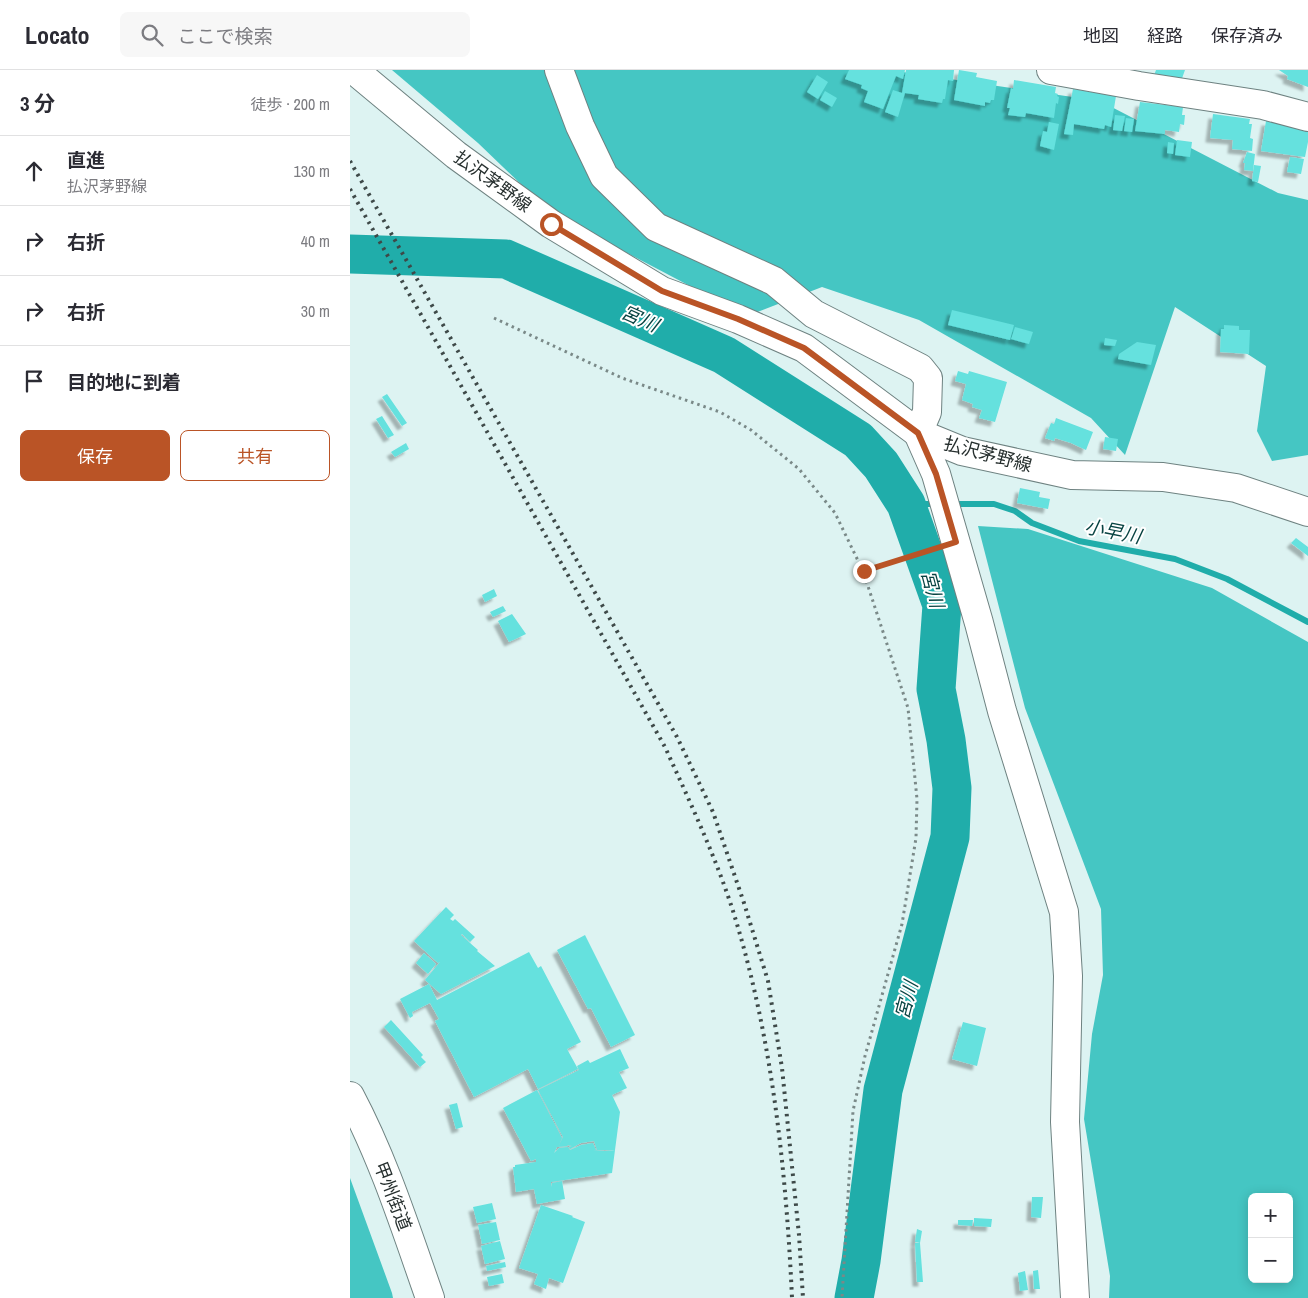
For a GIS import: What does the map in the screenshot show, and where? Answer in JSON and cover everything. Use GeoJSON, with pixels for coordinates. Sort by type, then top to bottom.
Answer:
{"type":"FeatureCollection","features":[{"type":"Feature","properties":{"kind":"street","name":"払沢茅野線"},"geometry":{"type":"LineString","coordinates":[[354,70],[456,155],[551,224],[662,291],[738,319],[804,348],[918,433],[962,451],[1072,475],[1163,477],[1236,488],[1308,512]]}},
{"type":"Feature","properties":{"kind":"street"},"geometry":{"type":"LineString","coordinates":[[559,70],[580,126],[604,176],[656,227],[774,281],[814,314],[920,368],[928,378],[927,412],[918,433],[936,474],[952,543],[1064,912],[1068,976],[1065,1122],[1075,1298]]}},
{"type":"Feature","properties":{"kind":"street"},"geometry":{"type":"LineString","coordinates":[[1051,70],[1139,78],[1263,105],[1308,117]]}},
{"type":"Feature","properties":{"kind":"street","name":"甲州街道"},"geometry":{"type":"LineString","coordinates":[[350,1096],[371,1138],[430,1298]]}},
{"type":"Feature","properties":{"kind":"path"},"geometry":{"type":"LineString","coordinates":[[494,318],[622,378],[720,412],[751,430],[799,469],[834,513],[864,571],[908,708],[917,799],[916,838],[902,924],[865,1056],[854,1111],[842,1298]]}},
{"type":"Feature","properties":{"kind":"path"},"geometry":{"type":"LineString","coordinates":[[864,571],[952,543]]}},
{"type":"Feature","properties":{"kind":"shaded area"},"geometry":{"type":"Polygon","coordinates":[[[392,70],[889,70],[1100,101],[1278,193],[1308,200],[1308,455],[1272,461],[1257,431],[1266,366],[1175,307],[1125,455],[1091,418],[919,320],[822,287],[747,316],[551,213],[478,143],[392,70]]]}},
{"type":"Feature","properties":{"kind":"shaded area"},"geometry":{"type":"Polygon","coordinates":[[[978,526],[1028,529],[1212,588],[1308,642],[1308,1298],[1109,1298],[1110,1276],[1084,1119],[1092,1034],[1103,975],[1101,909],[1025,708],[978,526]]]}},
{"type":"Feature","properties":{"kind":"shaded area"},"geometry":{"type":"Polygon","coordinates":[[[350,1178],[392,1293],[393,1298],[350,1298],[350,1178]]]}},
{"type":"Feature","properties":{"kind":"building"},"geometry":{"type":"Polygon","coordinates":[[[849,70],[905,70],[903,79],[896,76],[883,109],[864,102],[868,91],[861,88],[862,85],[845,79],[849,70]]]}},
{"type":"Feature","properties":{"kind":"building"},"geometry":{"type":"Polygon","coordinates":[[[906,70],[954,70],[953,81],[948,80],[945,99],[943,99],[942,103],[918,99],[919,95],[905,93],[898,117],[885,112],[893,90],[902,93],[906,70]]]}},
{"type":"Feature","properties":{"kind":"building"},"geometry":{"type":"Polygon","coordinates":[[[959,70],[977,73],[976,77],[997,81],[994,100],[991,100],[990,103],[985,102],[985,106],[954,100],[959,70]]]}},
{"type":"Feature","properties":{"kind":"building"},"geometry":{"type":"Polygon","coordinates":[[[1156,70],[1185,70],[1180,84],[1153,78],[1156,70]]]}},
{"type":"Feature","properties":{"kind":"building"},"geometry":{"type":"Polygon","coordinates":[[[1279,70],[1308,70],[1308,87],[1287,79],[1288,76],[1279,70]]]}},
{"type":"Feature","properties":{"kind":"building"},"geometry":{"type":"Polygon","coordinates":[[[817,75],[828,82],[818,99],[807,92],[817,75]]]}},
{"type":"Feature","properties":{"kind":"building"},"geometry":{"type":"Polygon","coordinates":[[[1014,80],[1056,87],[1055,93],[1059,97],[1058,104],[1056,103],[1054,118],[1026,113],[1025,117],[1008,115],[1010,108],[1007,108],[1014,80]]]}},
{"type":"Feature","properties":{"kind":"building"},"geometry":{"type":"Polygon","coordinates":[[[1073,89],[1116,96],[1111,127],[1105,125],[1104,129],[1074,124],[1073,135],[1064,134],[1073,89]]]}},
{"type":"Feature","properties":{"kind":"building"},"geometry":{"type":"Polygon","coordinates":[[[825,91],[837,98],[832,107],[820,100],[825,91]]]}},
{"type":"Feature","properties":{"kind":"building"},"geometry":{"type":"Polygon","coordinates":[[[1140,102],[1183,107],[1182,115],[1185,115],[1184,125],[1180,124],[1179,132],[1165,130],[1165,134],[1135,131],[1140,102]]]}},
{"type":"Feature","properties":{"kind":"building"},"geometry":{"type":"Polygon","coordinates":[[[1213,114],[1250,119],[1249,124],[1252,124],[1250,138],[1253,139],[1252,151],[1232,149],[1233,140],[1210,138],[1213,114]]]}},
{"type":"Feature","properties":{"kind":"building"},"geometry":{"type":"Polygon","coordinates":[[[1115,115],[1125,116],[1122,131],[1113,130],[1115,115]]]}},
{"type":"Feature","properties":{"kind":"building"},"geometry":{"type":"Polygon","coordinates":[[[1126,118],[1134,119],[1132,132],[1124,131],[1126,118]]]}},
{"type":"Feature","properties":{"kind":"building"},"geometry":{"type":"Polygon","coordinates":[[[1266,121],[1306,125],[1305,131],[1308,131],[1308,142],[1305,157],[1261,151],[1266,121]]]}},
{"type":"Feature","properties":{"kind":"building"},"geometry":{"type":"Polygon","coordinates":[[[1049,122],[1059,124],[1054,150],[1040,146],[1043,131],[1047,132],[1049,122]]]}},
{"type":"Feature","properties":{"kind":"building"},"geometry":{"type":"Polygon","coordinates":[[[1177,140],[1192,142],[1190,157],[1175,155],[1177,140]]]}},
{"type":"Feature","properties":{"kind":"building"},"geometry":{"type":"Polygon","coordinates":[[[1168,142],[1174,143],[1173,154],[1167,153],[1168,142]]]}},
{"type":"Feature","properties":{"kind":"building"},"geometry":{"type":"Polygon","coordinates":[[[1247,152],[1255,154],[1253,171],[1244,170],[1245,163],[1243,163],[1247,152]]]}},
{"type":"Feature","properties":{"kind":"building"},"geometry":{"type":"Polygon","coordinates":[[[1290,157],[1304,159],[1301,174],[1287,172],[1290,157]]]}},
{"type":"Feature","properties":{"kind":"building"},"geometry":{"type":"Polygon","coordinates":[[[1254,165],[1261,166],[1258,182],[1252,181],[1254,165]]]}},
{"type":"Feature","properties":{"kind":"building"},"geometry":{"type":"Polygon","coordinates":[[[952,310],[1014,325],[1010,340],[948,325],[952,310]]]}},
{"type":"Feature","properties":{"kind":"building"},"geometry":{"type":"Polygon","coordinates":[[[1224,325],[1239,326],[1239,330],[1250,330],[1249,354],[1220,352],[1221,329],[1224,329],[1224,325]]]}},
{"type":"Feature","properties":{"kind":"building"},"geometry":{"type":"Polygon","coordinates":[[[1015,327],[1033,332],[1029,344],[1011,339],[1015,327]]]}},
{"type":"Feature","properties":{"kind":"building"},"geometry":{"type":"Polygon","coordinates":[[[1105,338],[1117,340],[1115,346],[1104,345],[1105,338]]]}},
{"type":"Feature","properties":{"kind":"building"},"geometry":{"type":"Polygon","coordinates":[[[1137,342],[1156,345],[1151,365],[1118,359],[1119,354],[1137,342]]]}},
{"type":"Feature","properties":{"kind":"building"},"geometry":{"type":"Polygon","coordinates":[[[958,371],[968,374],[969,371],[1007,382],[995,422],[979,418],[982,410],[972,407],[973,404],[962,400],[966,384],[955,381],[958,371]]]}},
{"type":"Feature","properties":{"kind":"building"},"geometry":{"type":"Polygon","coordinates":[[[387,394],[407,423],[402,426],[382,397],[387,394]]]}},
{"type":"Feature","properties":{"kind":"building"},"geometry":{"type":"Polygon","coordinates":[[[382,416],[394,435],[388,438],[376,419],[382,416]]]}},
{"type":"Feature","properties":{"kind":"building"},"geometry":{"type":"Polygon","coordinates":[[[1056,418],[1093,432],[1086,450],[1055,438],[1054,441],[1045,438],[1051,423],[1054,424],[1056,418]]]}},
{"type":"Feature","properties":{"kind":"building"},"geometry":{"type":"Polygon","coordinates":[[[1105,437],[1118,439],[1116,451],[1103,449],[1105,437]]]}},
{"type":"Feature","properties":{"kind":"building"},"geometry":{"type":"Polygon","coordinates":[[[406,443],[409,449],[395,457],[391,452],[406,443]]]}},
{"type":"Feature","properties":{"kind":"building"},"geometry":{"type":"Polygon","coordinates":[[[1020,488],[1040,492],[1039,497],[1050,499],[1048,509],[1017,503],[1020,488]]]}},
{"type":"Feature","properties":{"kind":"building"},"geometry":{"type":"Polygon","coordinates":[[[1296,538],[1308,547],[1308,556],[1291,543],[1296,538]]]}},
{"type":"Feature","properties":{"kind":"building"},"geometry":{"type":"Polygon","coordinates":[[[494,589],[497,596],[485,602],[482,595],[494,589]]]}},
{"type":"Feature","properties":{"kind":"building"},"geometry":{"type":"Polygon","coordinates":[[[503,606],[506,611],[493,617],[490,612],[503,606]]]}},
{"type":"Feature","properties":{"kind":"building"},"geometry":{"type":"Polygon","coordinates":[[[512,614],[526,634],[509,642],[498,621],[512,614]]]}},
{"type":"Feature","properties":{"kind":"building"},"geometry":{"type":"Polygon","coordinates":[[[446,907],[454,915],[450,919],[453,921],[455,919],[475,937],[470,942],[461,935],[495,966],[441,994],[425,980],[440,962],[438,963],[414,941],[446,907]]]}},
{"type":"Feature","properties":{"kind":"building"},"geometry":{"type":"Polygon","coordinates":[[[585,935],[635,1035],[611,1047],[591,1008],[588,1009],[557,950],[585,935]]]}},
{"type":"Feature","properties":{"kind":"building"},"geometry":{"type":"Polygon","coordinates":[[[529,952],[538,968],[541,966],[581,1042],[567,1049],[578,1069],[538,1089],[528,1069],[474,1097],[435,1021],[439,1019],[430,1003],[412,1012],[413,1016],[410,1018],[400,999],[429,984],[437,1000],[529,952]]]}},
{"type":"Feature","properties":{"kind":"building"},"geometry":{"type":"Polygon","coordinates":[[[424,953],[436,964],[428,974],[416,963],[424,953]]]}},
{"type":"Feature","properties":{"kind":"building"},"geometry":{"type":"Polygon","coordinates":[[[391,1020],[423,1055],[421,1057],[426,1062],[420,1067],[384,1027],[391,1020]]]}},
{"type":"Feature","properties":{"kind":"building"},"geometry":{"type":"Polygon","coordinates":[[[963,1022],[986,1028],[977,1066],[952,1059],[963,1022]]]}},
{"type":"Feature","properties":{"kind":"building"},"geometry":{"type":"Polygon","coordinates":[[[620,1049],[629,1068],[619,1072],[627,1088],[612,1095],[620,1112],[612,1173],[551,1182],[551,1187],[552,1183],[562,1181],[565,1199],[537,1204],[534,1189],[516,1192],[513,1167],[515,1165],[536,1162],[536,1159],[531,1161],[503,1108],[537,1090],[562,1138],[559,1145],[563,1137],[538,1090],[579,1070],[577,1066],[588,1060],[590,1063],[620,1049]],[[594,1141],[581,1143],[570,1149],[569,1147],[572,1146],[557,1147],[554,1153],[559,1148],[568,1147],[570,1150],[581,1145],[593,1143],[596,1150],[593,1150],[605,1151],[615,1150],[597,1150],[594,1141]]]}},
{"type":"Feature","properties":{"kind":"building"},"geometry":{"type":"Polygon","coordinates":[[[457,1103],[463,1127],[456,1129],[449,1105],[457,1103]]]}},
{"type":"Feature","properties":{"kind":"building"},"geometry":{"type":"Polygon","coordinates":[[[1032,1197],[1043,1197],[1041,1218],[1031,1217],[1032,1197]]]}},
{"type":"Feature","properties":{"kind":"building"},"geometry":{"type":"Polygon","coordinates":[[[492,1203],[496,1219],[477,1223],[473,1207],[492,1203]]]}},
{"type":"Feature","properties":{"kind":"building"},"geometry":{"type":"Polygon","coordinates":[[[541,1205],[585,1222],[563,1283],[549,1278],[546,1289],[534,1284],[538,1274],[519,1268],[541,1205]]]}},
{"type":"Feature","properties":{"kind":"building"},"geometry":{"type":"Polygon","coordinates":[[[974,1218],[992,1219],[991,1227],[974,1226],[974,1218]]]}},
{"type":"Feature","properties":{"kind":"building"},"geometry":{"type":"Polygon","coordinates":[[[958,1220],[973,1220],[972,1226],[958,1225],[958,1220]]]}},
{"type":"Feature","properties":{"kind":"building"},"geometry":{"type":"Polygon","coordinates":[[[496,1222],[500,1240],[482,1244],[478,1225],[496,1222]]]}},
{"type":"Feature","properties":{"kind":"building"},"geometry":{"type":"Polygon","coordinates":[[[917,1229],[922,1231],[920,1243],[915,1242],[917,1229]]]}},
{"type":"Feature","properties":{"kind":"building"},"geometry":{"type":"Polygon","coordinates":[[[500,1241],[505,1259],[485,1264],[481,1246],[500,1241]]]}},
{"type":"Feature","properties":{"kind":"building"},"geometry":{"type":"Polygon","coordinates":[[[915,1243],[920,1243],[923,1282],[917,1282],[915,1243]]]}},
{"type":"Feature","properties":{"kind":"building"},"geometry":{"type":"Polygon","coordinates":[[[505,1262],[506,1267],[487,1271],[486,1266],[505,1262]]]}},
{"type":"Feature","properties":{"kind":"building"},"geometry":{"type":"Polygon","coordinates":[[[1038,1270],[1040,1289],[1034,1289],[1033,1271],[1038,1270]]]}},
{"type":"Feature","properties":{"kind":"building"},"geometry":{"type":"Polygon","coordinates":[[[1025,1271],[1028,1290],[1020,1291],[1018,1273],[1025,1271]]]}},
{"type":"Feature","properties":{"kind":"building"},"geometry":{"type":"Polygon","coordinates":[[[502,1274],[504,1283],[489,1286],[487,1277],[502,1274]]]}},
{"type":"Feature","properties":{"kind":"waterway","name":"宮川"},"geometry":{"type":"LineString","coordinates":[[350,254],[506,259],[724,355],[858,440],[881,465],[906,504],[942,605],[936,689],[946,740],[952,788],[950,837],[883,1090],[861,1261],[854,1298]]}},
{"type":"Feature","properties":{"kind":"waterway","name":"小早川"},"geometry":{"type":"LineString","coordinates":[[906,504],[938,504]]}},
{"type":"Feature","properties":{"kind":"waterway","name":"小早川"},"geometry":{"type":"LineString","coordinates":[[951,504],[994,504],[1015,511],[1032,523],[1079,541],[1175,559],[1227,579],[1308,622]]}},
{"type":"Feature","properties":{"kind":"railway"},"geometry":{"type":"LineString","coordinates":[[350,161],[677,737],[713,812],[768,981],[782,1068],[799,1235],[803,1298]]}},
{"type":"Feature","properties":{"kind":"railway"},"geometry":{"type":"LineString","coordinates":[[350,189],[665,747],[710,848],[733,911],[758,1006],[767,1054],[781,1151],[792,1298]]}},
{"type":"Feature","properties":{"kind":"route"},"geometry":{"type":"LineString","coordinates":[[551,224],[662,291],[738,319],[804,348],[918,433],[936,474],[956,542],[864,571]]}}]}
